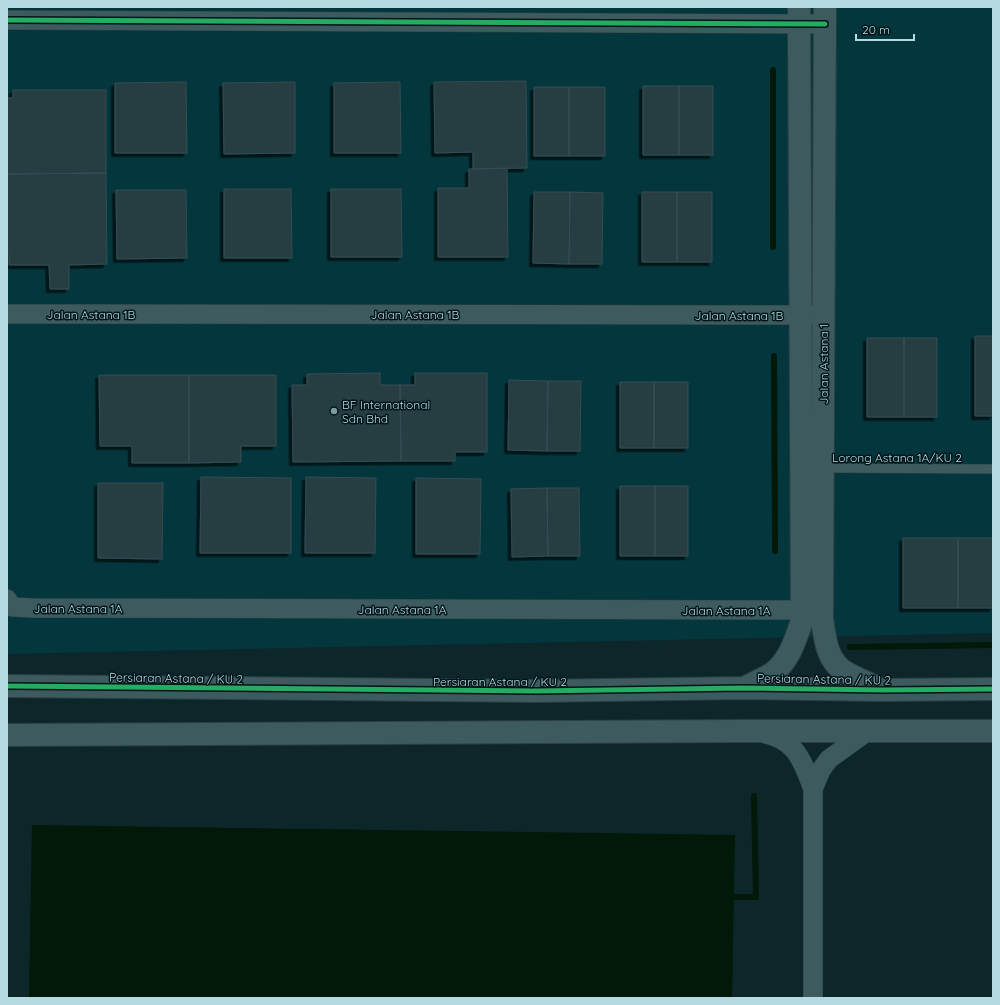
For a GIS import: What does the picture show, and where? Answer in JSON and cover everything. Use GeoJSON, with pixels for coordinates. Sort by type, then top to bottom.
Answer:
{"type":"FeatureCollection","features":[{"type":"Feature","properties":{"kind":"street","name":"Jalan Astana 1"},"geometry":{"type":"LineString","coordinates":[[799,15],[800,315],[822,619],[825,641],[830,655],[841,669],[883,690]]}},
{"type":"Feature","properties":{"kind":"street"},"geometry":{"type":"LineString","coordinates":[[7,20],[825,15]]}},
{"type":"Feature","properties":{"kind":"street","name":"Jalan Astana 1"},"geometry":{"type":"LineString","coordinates":[[743,688],[773,673],[786,659],[796,640],[802,621],[801,610],[823,315],[825,15]]}},
{"type":"Feature","properties":{"kind":"street","name":"Jalan Astana 1B"},"geometry":{"type":"LineString","coordinates":[[7,314],[823,315]]}},
{"type":"Feature","properties":{"kind":"street","name":"Jalan Astana 1A"},"geometry":{"type":"LineString","coordinates":[[7,599],[12,607],[33,608],[801,610]]}},
{"type":"Feature","properties":{"kind":"street","name":"Persiaran Astana / KU 2"},"geometry":{"type":"LineString","coordinates":[[7,686],[536,691],[743,688],[883,690],[993,689]]}},
{"type":"Feature","properties":{"kind":"street"},"geometry":{"type":"LineString","coordinates":[[744,730],[769,735],[786,742],[796,752],[803,763],[813,789],[813,998]]}},
{"type":"Feature","properties":{"kind":"street"},"geometry":{"type":"LineString","coordinates":[[7,735],[744,730],[993,731]]}},
{"type":"Feature","properties":{"kind":"street"},"geometry":{"type":"LineString","coordinates":[[813,789],[821,770],[829,759],[868,730]]}},
{"type":"Feature","properties":{"kind":"lane","name":"Lorong Astana 1A/KU 2"},"geometry":{"type":"LineString","coordinates":[[812,469],[993,469]]}},
{"type":"Feature","properties":{"kind":"shaded area"},"geometry":{"type":"Polygon","coordinates":[[[7,7],[993,7],[993,633],[7,654],[7,7]]]}},
{"type":"Feature","properties":{"kind":"shaded area"},"geometry":{"type":"Polygon","coordinates":[[[32,825],[735,835],[732,998],[29,998],[32,825]]]}},
{"type":"Feature","properties":{"kind":"building"},"geometry":{"type":"Polygon","coordinates":[[[526,81],[527,168],[473,169],[473,152],[435,153],[434,82],[526,81]]]}},
{"type":"Feature","properties":{"kind":"building"},"geometry":{"type":"Polygon","coordinates":[[[186,82],[187,153],[115,153],[115,83],[186,82]]]}},
{"type":"Feature","properties":{"kind":"building"},"geometry":{"type":"Polygon","coordinates":[[[295,82],[295,153],[224,154],[223,83],[295,82]]]}},
{"type":"Feature","properties":{"kind":"building"},"geometry":{"type":"Polygon","coordinates":[[[400,82],[401,153],[334,153],[334,83],[400,82]]]}},
{"type":"Feature","properties":{"kind":"building"},"geometry":{"type":"Polygon","coordinates":[[[643,86],[679,86],[679,155],[643,155],[643,86]]]}},
{"type":"Feature","properties":{"kind":"building"},"geometry":{"type":"Polygon","coordinates":[[[679,86],[713,86],[713,155],[679,155],[679,86]]]}},
{"type":"Feature","properties":{"kind":"building"},"geometry":{"type":"Polygon","coordinates":[[[534,87],[569,87],[569,156],[534,156],[534,87]]]}},
{"type":"Feature","properties":{"kind":"building"},"geometry":{"type":"Polygon","coordinates":[[[569,87],[605,87],[605,156],[569,156],[569,87]]]}},
{"type":"Feature","properties":{"kind":"building"},"geometry":{"type":"Polygon","coordinates":[[[13,90],[106,90],[106,173],[7,174],[7,98],[13,98],[13,90]]]}},
{"type":"Feature","properties":{"kind":"building"},"geometry":{"type":"Polygon","coordinates":[[[507,168],[508,257],[438,257],[438,188],[469,188],[469,169],[507,168]]]}},
{"type":"Feature","properties":{"kind":"building"},"geometry":{"type":"Polygon","coordinates":[[[106,173],[107,264],[69,265],[69,289],[50,289],[49,265],[9,265],[9,252],[7,252],[7,174],[106,173]]]}},
{"type":"Feature","properties":{"kind":"building"},"geometry":{"type":"Polygon","coordinates":[[[224,189],[291,189],[292,258],[224,258],[224,189]]]}},
{"type":"Feature","properties":{"kind":"building"},"geometry":{"type":"Polygon","coordinates":[[[331,189],[401,189],[402,257],[331,257],[331,189]]]}},
{"type":"Feature","properties":{"kind":"building"},"geometry":{"type":"Polygon","coordinates":[[[116,190],[186,190],[187,258],[117,259],[116,190]]]}},
{"type":"Feature","properties":{"kind":"building"},"geometry":{"type":"Polygon","coordinates":[[[534,192],[570,192],[569,264],[533,263],[534,192]]]}},
{"type":"Feature","properties":{"kind":"building"},"geometry":{"type":"Polygon","coordinates":[[[570,192],[603,193],[602,264],[569,264],[570,192]]]}},
{"type":"Feature","properties":{"kind":"building"},"geometry":{"type":"Polygon","coordinates":[[[642,192],[677,192],[677,262],[642,262],[642,192]]]}},
{"type":"Feature","properties":{"kind":"building"},"geometry":{"type":"Polygon","coordinates":[[[677,192],[712,192],[712,262],[677,262],[677,192]]]}},
{"type":"Feature","properties":{"kind":"building"},"geometry":{"type":"Polygon","coordinates":[[[975,336],[993,336],[993,416],[975,416],[975,336]]]}},
{"type":"Feature","properties":{"kind":"building"},"geometry":{"type":"Polygon","coordinates":[[[867,338],[904,338],[904,417],[867,417],[867,338]]]}},
{"type":"Feature","properties":{"kind":"building"},"geometry":{"type":"Polygon","coordinates":[[[904,338],[937,338],[937,417],[904,417],[904,338]]]}},
{"type":"Feature","properties":{"kind":"building"},"geometry":{"type":"Polygon","coordinates":[[[380,373],[380,385],[400,385],[401,461],[293,462],[292,385],[307,385],[307,374],[380,373]]]}},
{"type":"Feature","properties":{"kind":"building"},"geometry":{"type":"Polygon","coordinates":[[[415,373],[487,373],[487,452],[455,452],[455,461],[401,461],[400,385],[415,385],[415,373]]]}},
{"type":"Feature","properties":{"kind":"building"},"geometry":{"type":"Polygon","coordinates":[[[99,375],[189,375],[189,463],[132,463],[132,446],[100,446],[99,375]]]}},
{"type":"Feature","properties":{"kind":"building"},"geometry":{"type":"Polygon","coordinates":[[[189,375],[276,375],[276,446],[241,446],[241,462],[189,463],[189,375]]]}},
{"type":"Feature","properties":{"kind":"building"},"geometry":{"type":"Polygon","coordinates":[[[509,380],[548,381],[547,451],[508,450],[509,380]]]}},
{"type":"Feature","properties":{"kind":"building"},"geometry":{"type":"Polygon","coordinates":[[[548,381],[581,381],[580,451],[547,451],[548,381]]]}},
{"type":"Feature","properties":{"kind":"building"},"geometry":{"type":"Polygon","coordinates":[[[620,382],[654,382],[654,448],[620,448],[620,382]]]}},
{"type":"Feature","properties":{"kind":"building"},"geometry":{"type":"Polygon","coordinates":[[[654,382],[688,382],[688,448],[654,448],[654,382]]]}},
{"type":"Feature","properties":{"kind":"building"},"geometry":{"type":"Polygon","coordinates":[[[201,477],[291,478],[291,553],[200,553],[201,477]]]}},
{"type":"Feature","properties":{"kind":"building"},"geometry":{"type":"Polygon","coordinates":[[[306,477],[376,478],[375,553],[305,553],[306,477]]]}},
{"type":"Feature","properties":{"kind":"building"},"geometry":{"type":"Polygon","coordinates":[[[416,478],[481,479],[480,554],[416,554],[416,478]]]}},
{"type":"Feature","properties":{"kind":"building"},"geometry":{"type":"Polygon","coordinates":[[[98,483],[163,483],[162,559],[98,558],[98,483]]]}},
{"type":"Feature","properties":{"kind":"building"},"geometry":{"type":"Polygon","coordinates":[[[620,486],[655,486],[655,556],[620,556],[620,486]]]}},
{"type":"Feature","properties":{"kind":"building"},"geometry":{"type":"Polygon","coordinates":[[[655,486],[688,486],[688,556],[655,556],[655,486]]]}},
{"type":"Feature","properties":{"kind":"building"},"geometry":{"type":"Polygon","coordinates":[[[547,488],[548,556],[512,557],[511,489],[547,488]]]}},
{"type":"Feature","properties":{"kind":"building"},"geometry":{"type":"Polygon","coordinates":[[[547,488],[579,488],[580,556],[548,556],[547,488]]]}},
{"type":"Feature","properties":{"kind":"building"},"geometry":{"type":"Polygon","coordinates":[[[903,538],[958,538],[958,608],[903,608],[903,538]]]}},
{"type":"Feature","properties":{"kind":"building"},"geometry":{"type":"Polygon","coordinates":[[[958,538],[993,538],[993,608],[958,608],[958,538]]]}},
{"type":"Feature","properties":{"kind":"waterway"},"geometry":{"type":"LineString","coordinates":[[773,70],[773,247]]}},
{"type":"Feature","properties":{"kind":"waterway"},"geometry":{"type":"LineString","coordinates":[[774,356],[775,551]]}},
{"type":"Feature","properties":{"kind":"waterway"},"geometry":{"type":"LineString","coordinates":[[850,647],[993,645]]}},
{"type":"Feature","properties":{"kind":"waterway"},"geometry":{"type":"LineString","coordinates":[[734,897],[756,897],[754,796]]}},
{"type":"Feature","properties":{"kind":"cycle path"},"geometry":{"type":"LineString","coordinates":[[7,20],[825,24]]}},
{"type":"Feature","properties":{"kind":"cycle path"},"geometry":{"type":"LineString","coordinates":[[7,686],[536,691],[743,688],[883,690],[993,689]]}},
{"type":"Feature","properties":{"kind":"place","name":"BF International Sdn Bhd"},"geometry":{"type":"Point","coordinates":[334,411]}}]}
